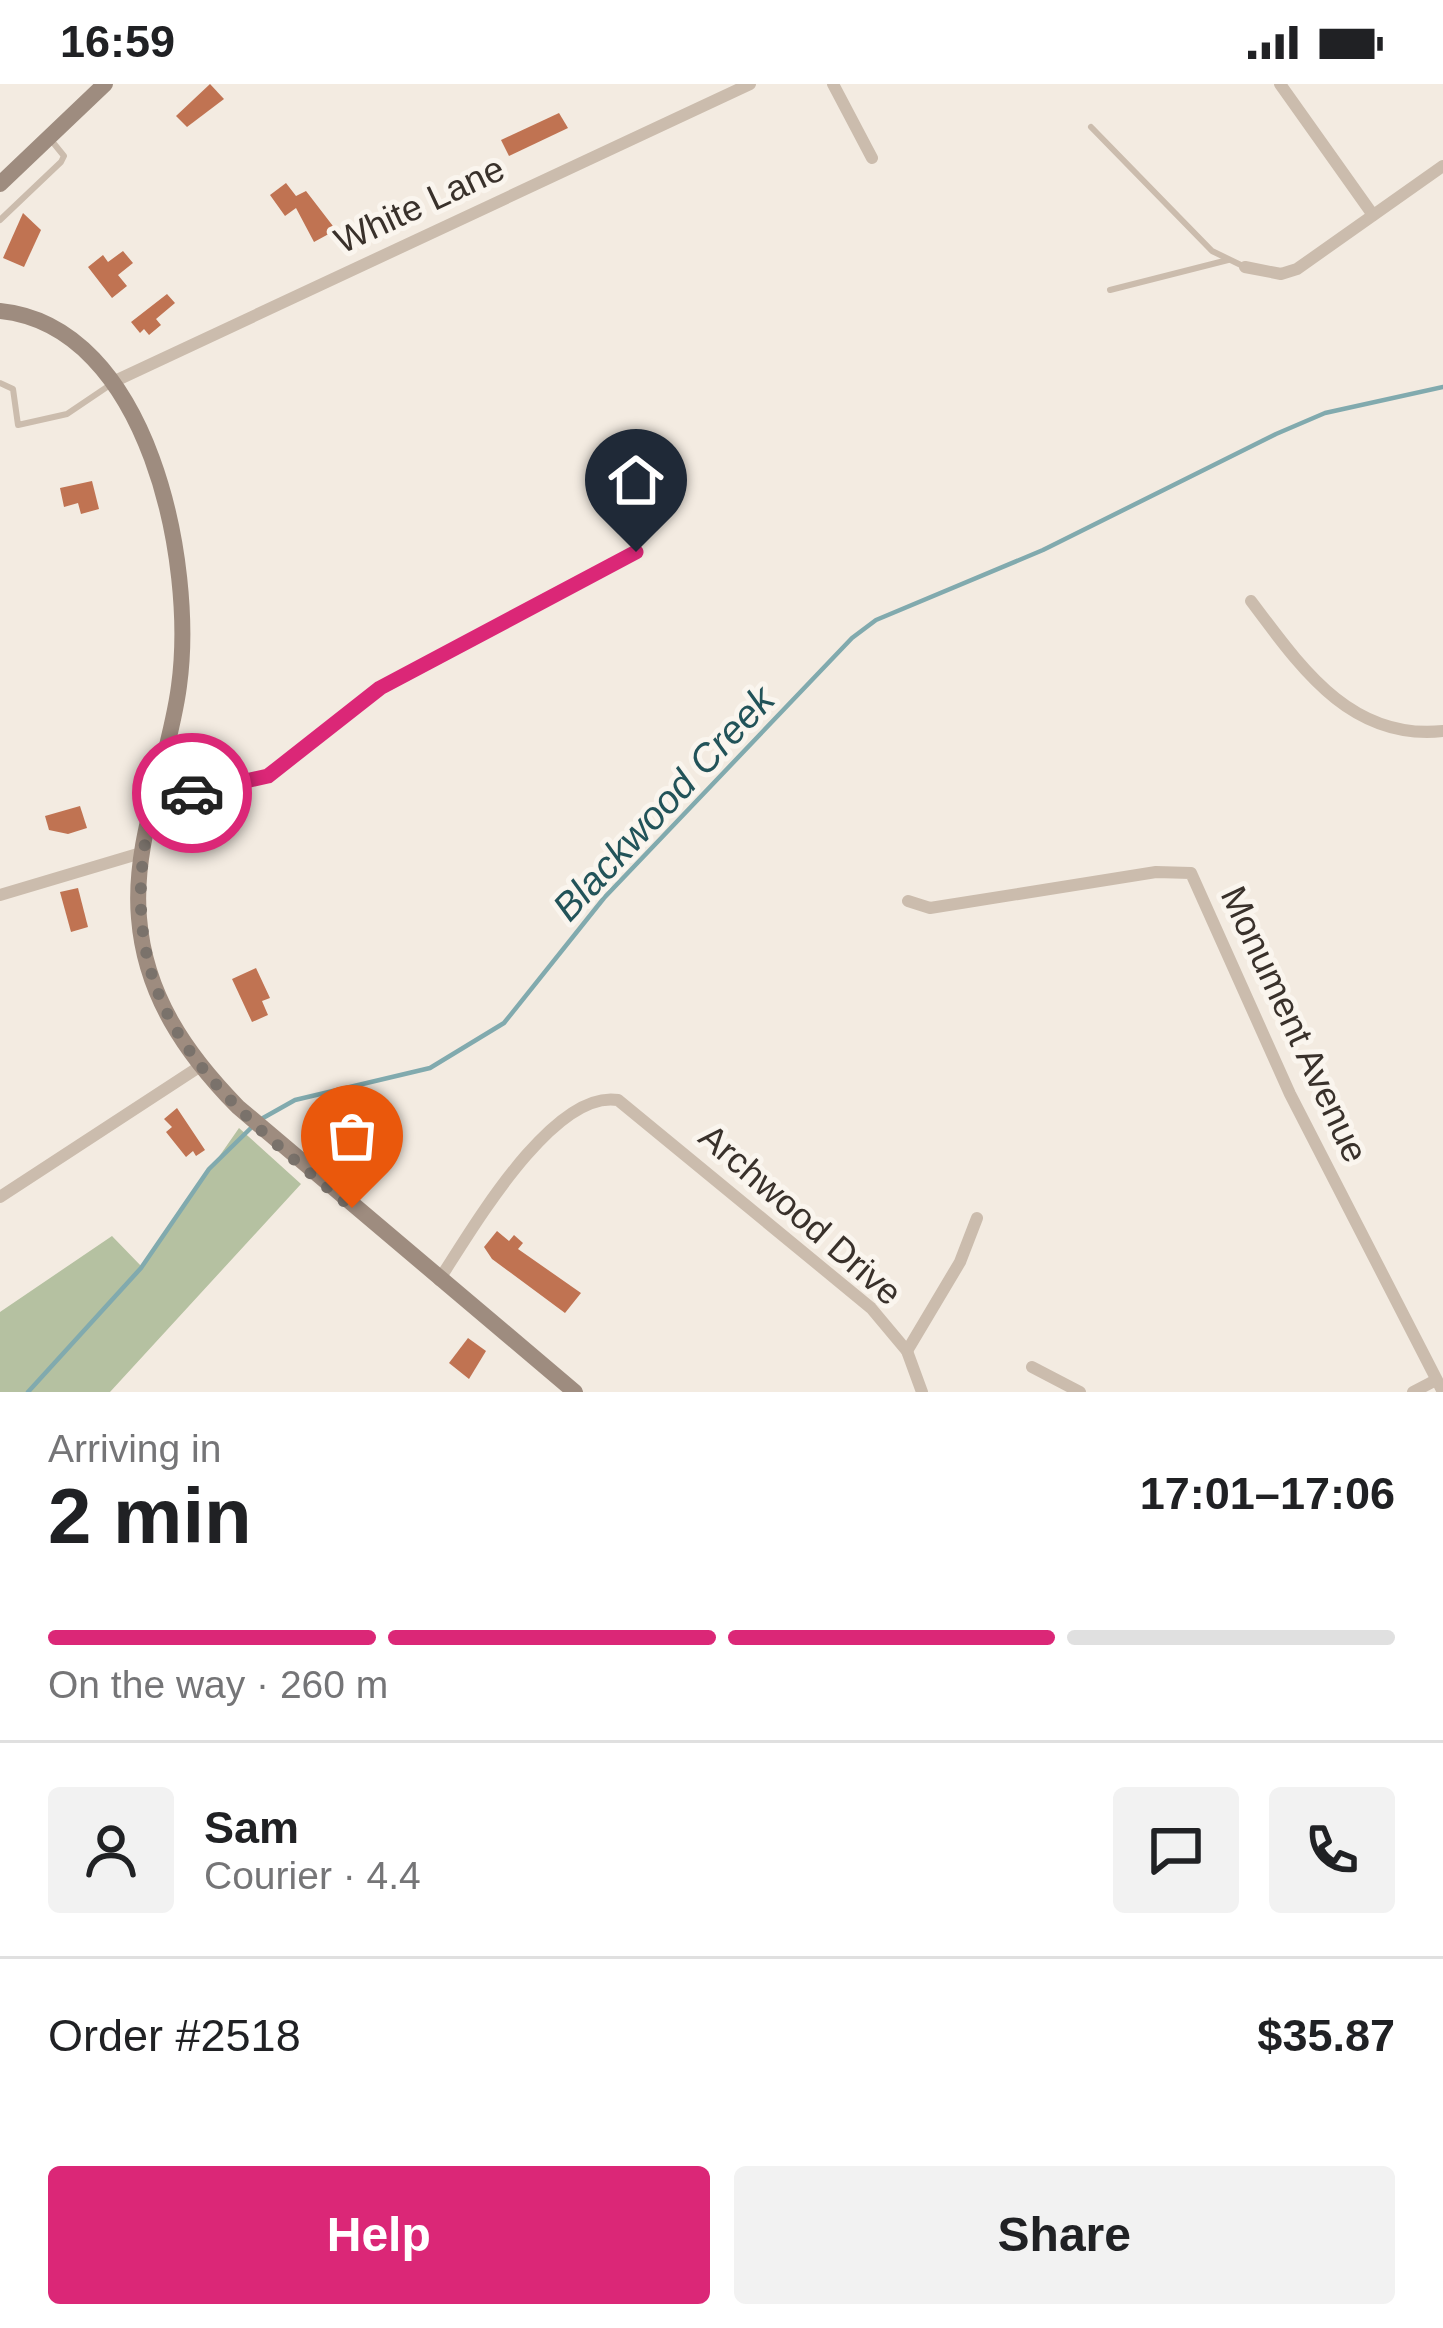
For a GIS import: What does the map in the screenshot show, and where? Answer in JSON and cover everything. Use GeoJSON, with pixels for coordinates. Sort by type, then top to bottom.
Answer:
{"type":"FeatureCollection","features":[{"type":"Feature","properties":{"kind":"main road"},"geometry":{"type":"LineString","coordinates":[[0,184],[105,84]]}},
{"type":"Feature","properties":{"kind":"main road"},"geometry":{"type":"LineString","coordinates":[[0,311],[44,321],[74,336],[116,381],[156,479],[180,582],[179,686],[141,854],[139,918],[148,968],[168,1016],[199,1067],[238,1107],[575,1392]]}},
{"type":"Feature","properties":{"kind":"street","name":"White Lane"},"geometry":{"type":"LineString","coordinates":[[116,381],[751,84]]}},
{"type":"Feature","properties":{"kind":"street"},"geometry":{"type":"LineString","coordinates":[[833,84],[872,158]]}},
{"type":"Feature","properties":{"kind":"street"},"geometry":{"type":"LineString","coordinates":[[1280,84],[1373,215]]}},
{"type":"Feature","properties":{"kind":"street"},"geometry":{"type":"LineString","coordinates":[[1245,267],[1281,274],[1297,269],[1443,166]]}},
{"type":"Feature","properties":{"kind":"street"},"geometry":{"type":"LineString","coordinates":[[154,798],[268,776],[380,688],[636,552]]}},
{"type":"Feature","properties":{"kind":"street"},"geometry":{"type":"LineString","coordinates":[[1251,601],[1303,670],[1343,706],[1398,730],[1443,731]]}},
{"type":"Feature","properties":{"kind":"street"},"geometry":{"type":"LineString","coordinates":[[0,895],[141,854]]}},
{"type":"Feature","properties":{"kind":"street","name":"Monument Avenue"},"geometry":{"type":"LineString","coordinates":[[908,902],[930,908],[1156,872],[1191,873],[1290,1094],[1439,1386]]}},
{"type":"Feature","properties":{"kind":"street"},"geometry":{"type":"LineString","coordinates":[[0,1197],[199,1067]]}},
{"type":"Feature","properties":{"kind":"street","name":"Archwood Drive"},"geometry":{"type":"LineString","coordinates":[[439,1280],[504,1181],[538,1140],[588,1107],[607,1098],[618,1100],[871,1308],[907,1351],[922,1392]]}},
{"type":"Feature","properties":{"kind":"street"},"geometry":{"type":"LineString","coordinates":[[907,1351],[960,1262],[977,1218]]}},
{"type":"Feature","properties":{"kind":"street"},"geometry":{"type":"LineString","coordinates":[[1032,1367],[1080,1392]]}},
{"type":"Feature","properties":{"kind":"street"},"geometry":{"type":"LineString","coordinates":[[1413,1392],[1439,1386]]}},
{"type":"Feature","properties":{"kind":"lane"},"geometry":{"type":"LineString","coordinates":[[1091,127],[1212,251],[1245,267]]}},
{"type":"Feature","properties":{"kind":"lane"},"geometry":{"type":"LineString","coordinates":[[0,220],[62,162],[64,156],[49,137]]}},
{"type":"Feature","properties":{"kind":"lane"},"geometry":{"type":"LineString","coordinates":[[1110,290],[1228,260]]}},
{"type":"Feature","properties":{"kind":"lane"},"geometry":{"type":"LineString","coordinates":[[0,383],[13,389],[19,425],[67,414],[116,381]]}},
{"type":"Feature","properties":{"kind":"green space"},"geometry":{"type":"Polygon","coordinates":[[[239,1128],[301,1184],[110,1392],[0,1392],[0,1312],[112,1236],[142,1267],[239,1128]]]}},
{"type":"Feature","properties":{"kind":"building"},"geometry":{"type":"Polygon","coordinates":[[[210,84],[224,99],[187,127],[176,116],[210,84]]]}},
{"type":"Feature","properties":{"kind":"building"},"geometry":{"type":"Polygon","coordinates":[[[559,113],[568,128],[509,156],[501,140],[559,113]]]}},
{"type":"Feature","properties":{"kind":"building"},"geometry":{"type":"Polygon","coordinates":[[[286,183],[296,196],[306,191],[336,230],[314,242],[296,208],[285,216],[270,195],[286,183]]]}},
{"type":"Feature","properties":{"kind":"building"},"geometry":{"type":"Polygon","coordinates":[[[23,213],[41,230],[24,267],[3,258],[23,213]]]}},
{"type":"Feature","properties":{"kind":"building"},"geometry":{"type":"Polygon","coordinates":[[[123,251],[133,263],[118,275],[127,286],[112,298],[88,267],[103,255],[108,262],[123,251]]]}},
{"type":"Feature","properties":{"kind":"building"},"geometry":{"type":"Polygon","coordinates":[[[167,294],[175,303],[156,319],[161,325],[149,335],[144,329],[140,333],[131,322],[167,294]]]}},
{"type":"Feature","properties":{"kind":"building"},"geometry":{"type":"Polygon","coordinates":[[[92,481],[99,509],[81,514],[78,503],[64,507],[60,488],[92,481]]]}},
{"type":"Feature","properties":{"kind":"building"},"geometry":{"type":"Polygon","coordinates":[[[80,806],[87,828],[68,834],[49,830],[45,816],[80,806]]]}},
{"type":"Feature","properties":{"kind":"building"},"geometry":{"type":"Polygon","coordinates":[[[78,888],[88,927],[71,932],[60,892],[78,888]]]}},
{"type":"Feature","properties":{"kind":"building"},"geometry":{"type":"Polygon","coordinates":[[[256,968],[270,998],[262,1001],[268,1015],[252,1022],[232,979],[256,968]]]}},
{"type":"Feature","properties":{"kind":"building"},"geometry":{"type":"Polygon","coordinates":[[[177,1108],[205,1150],[196,1156],[193,1151],[186,1157],[166,1132],[172,1127],[164,1119],[177,1108]]]}},
{"type":"Feature","properties":{"kind":"building"},"geometry":{"type":"Polygon","coordinates":[[[497,1231],[509,1241],[514,1235],[523,1243],[518,1249],[581,1293],[565,1313],[492,1259],[484,1247],[497,1231]]]}},
{"type":"Feature","properties":{"kind":"building"},"geometry":{"type":"Polygon","coordinates":[[[468,1338],[486,1351],[469,1379],[449,1363],[468,1338]]]}},
{"type":"Feature","properties":{"kind":"waterway","name":"Blackwood Creek"},"geometry":{"type":"LineString","coordinates":[[263,1118],[295,1100],[430,1068],[504,1023],[604,898],[852,638],[876,620],[1043,550],[1325,413],[1443,387]]}},
{"type":"Feature","properties":{"kind":"waterway","name":"Blackwood Creek"},"geometry":{"type":"LineString","coordinates":[[28,1392],[141,1268],[209,1169],[254,1125]]}},
{"type":"Feature","properties":{"kind":"way so far"},"geometry":{"type":"LineString","coordinates":[[192,793],[154,798],[141,854],[139,918],[158,996],[199,1067],[352,1208]]}},
{"type":"Feature","properties":{"kind":"route"},"geometry":{"type":"LineString","coordinates":[[192,793],[268,776],[321,740],[380,688],[636,552]]}}]}
